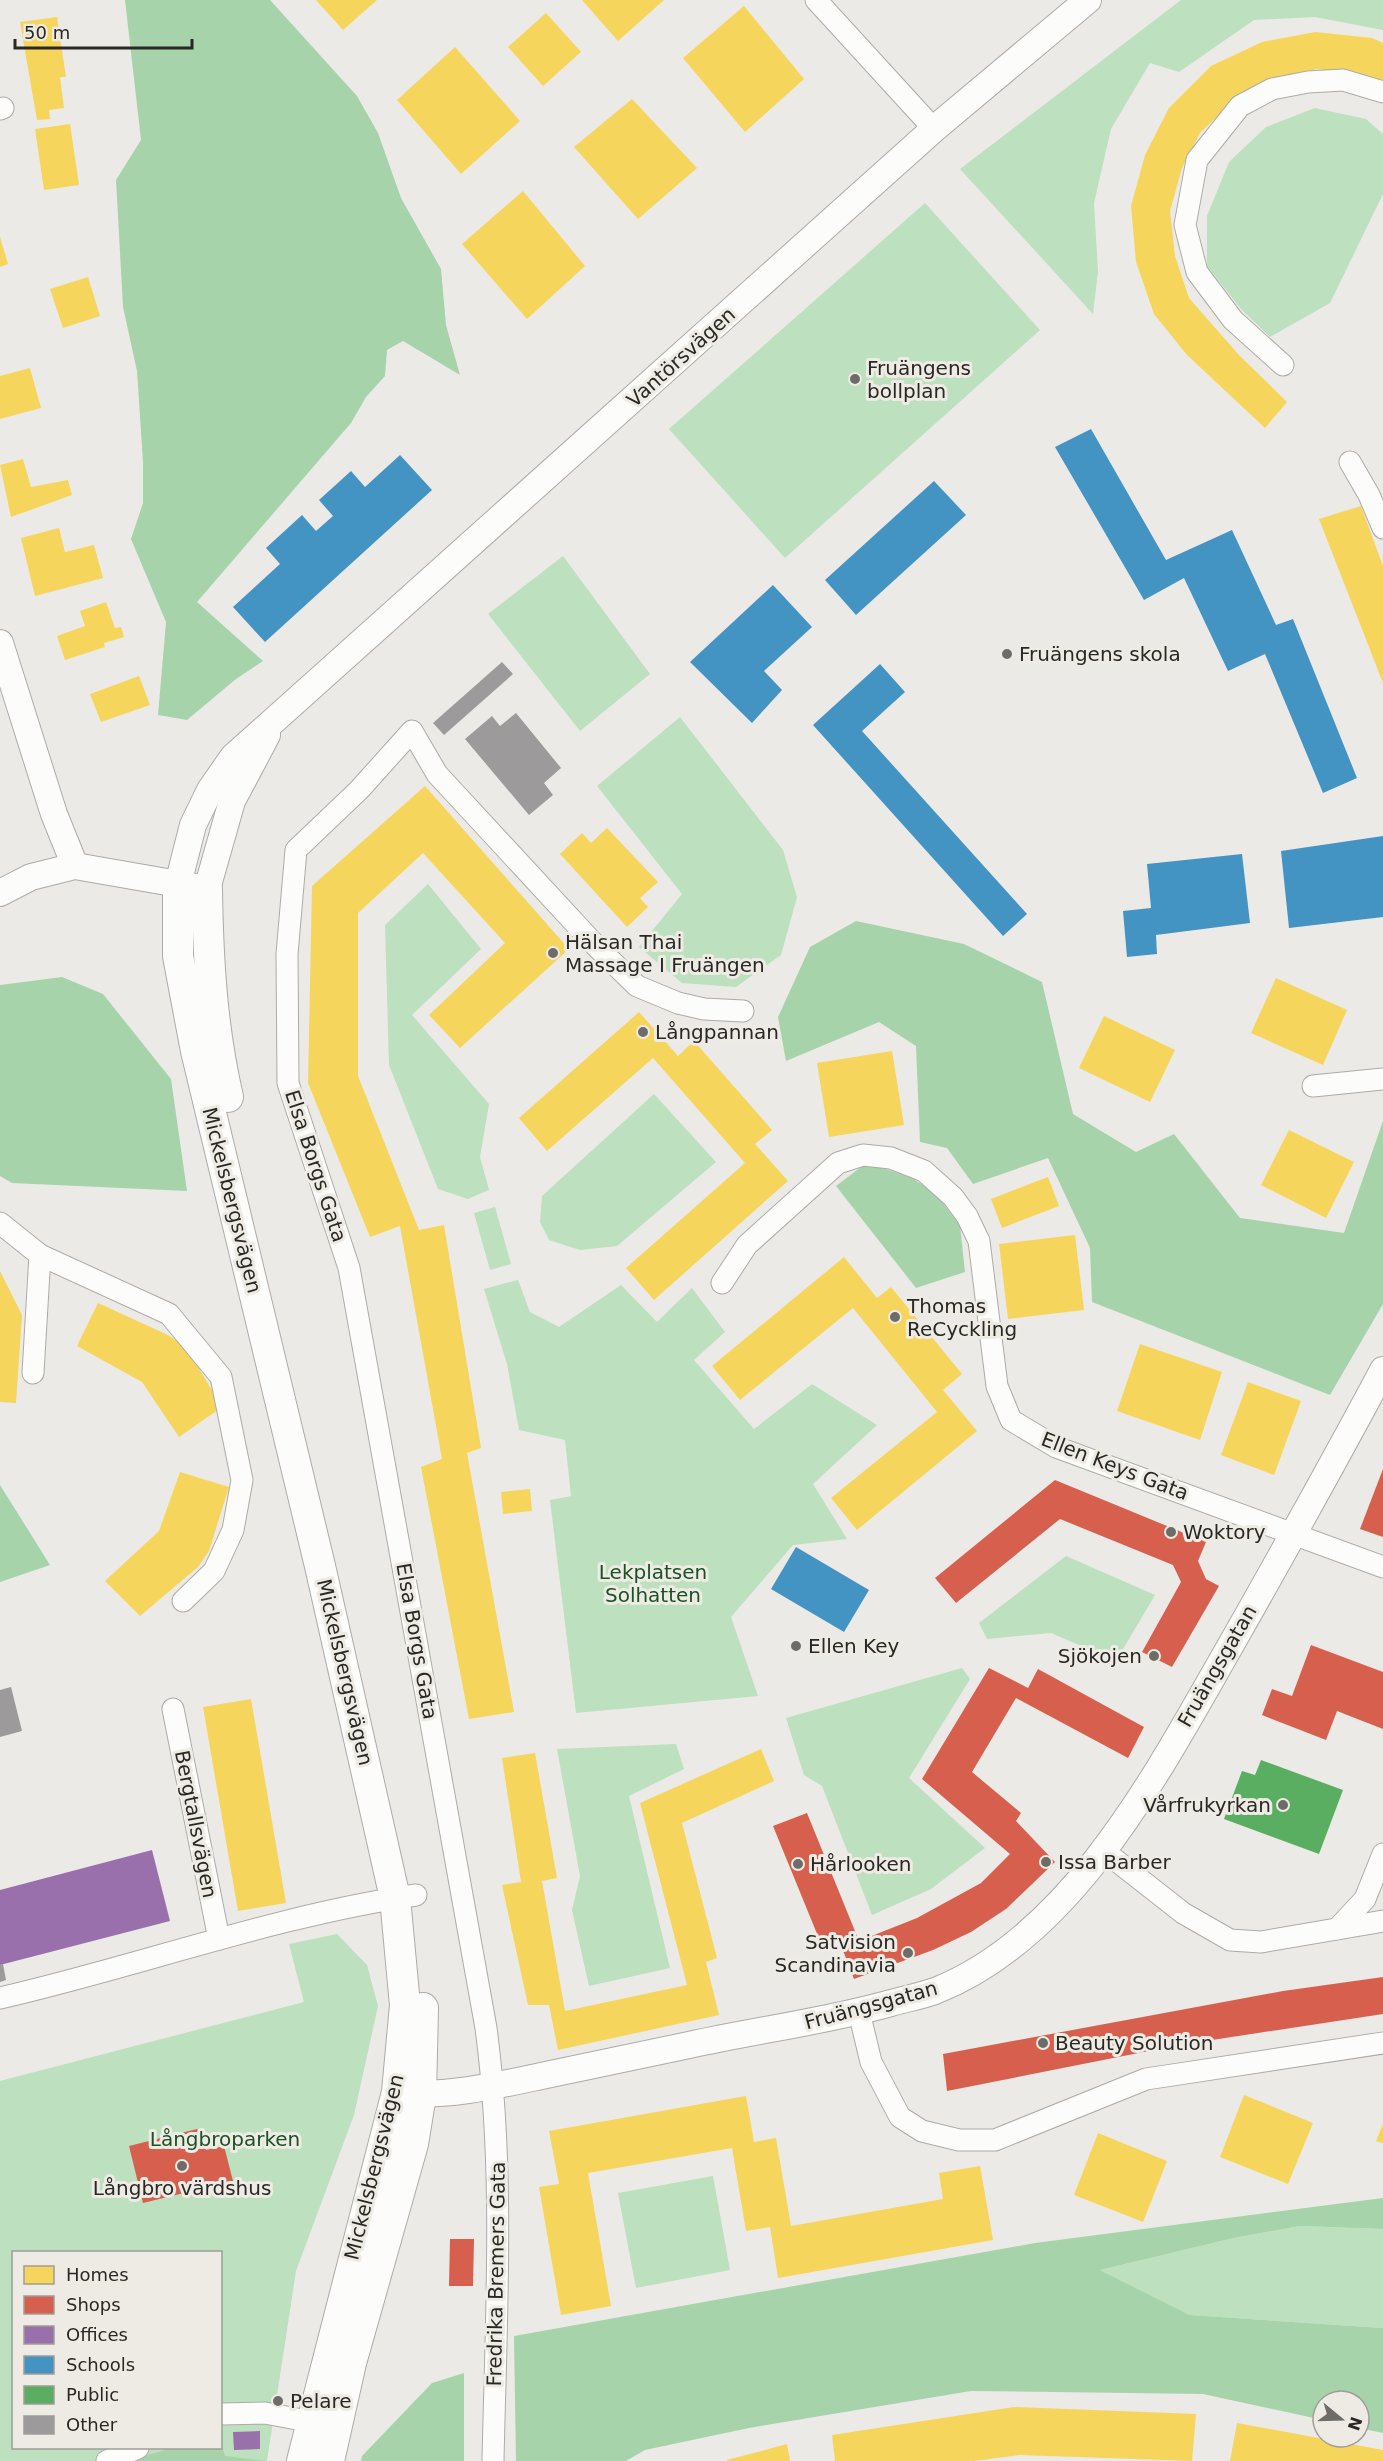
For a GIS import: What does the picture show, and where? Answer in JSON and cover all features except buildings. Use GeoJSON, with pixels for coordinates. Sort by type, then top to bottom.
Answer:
{"type":"FeatureCollection","features":[{"type":"Feature","properties":{"kind":"main road","name":"Mickelsbergsvägen"},"geometry":{"type":"LineString","coordinates":[[178,884],[178,956],[196,1051],[318,1554],[406,1896]]}},
{"type":"Feature","properties":{"kind":"main road","name":"Mickelsbergsvägen"},"geometry":{"type":"LineString","coordinates":[[207,889],[208,956],[219,1060],[406,1896],[423,2002],[409,2093],[412,2144],[354,2352],[324,2424],[302,2461]]}},
{"type":"Feature","properties":{"kind":"main road","name":"Mickelsbergsvägen"},"geometry":{"type":"LineString","coordinates":[[324,2424],[329,2461]]}},
{"type":"Feature","properties":{"kind":"street"},"geometry":{"type":"LineString","coordinates":[[816,0],[934,129]]}},
{"type":"Feature","properties":{"kind":"street","name":"Vantörsvägen"},"geometry":{"type":"LineString","coordinates":[[178,884],[193,825],[210,790],[233,756],[934,129],[1088,0]]}},
{"type":"Feature","properties":{"kind":"street"},"geometry":{"type":"LineString","coordinates":[[1283,365],[1233,320],[1197,272],[1185,225],[1197,160],[1240,106],[1272,89],[1308,82],[1343,80],[1383,92]]}},
{"type":"Feature","properties":{"kind":"street"},"geometry":{"type":"LineString","coordinates":[[1350,462],[1369,495],[1383,528]]}},
{"type":"Feature","properties":{"kind":"street"},"geometry":{"type":"LineString","coordinates":[[0,643],[54,814],[75,866]]}},
{"type":"Feature","properties":{"kind":"street","name":"Vantörsvägen"},"geometry":{"type":"LineString","coordinates":[[207,889],[232,801],[277,717]]}},
{"type":"Feature","properties":{"kind":"street","name":"Elsa Borgs Gata"},"geometry":{"type":"LineString","coordinates":[[494,2086],[476,1969],[349,1268],[288,1083],[287,954],[296,850],[360,790],[412,731],[437,774],[597,947],[637,986],[678,1003],[704,1009],[743,1011]]}},
{"type":"Feature","properties":{"kind":"street"},"geometry":{"type":"LineString","coordinates":[[0,893],[31,877],[75,866],[207,889]]}},
{"type":"Feature","properties":{"kind":"street"},"geometry":{"type":"LineString","coordinates":[[1313,1086],[1383,1079]]}},
{"type":"Feature","properties":{"kind":"street","name":"Ellen Keys Gata"},"geometry":{"type":"LineString","coordinates":[[722,1282],[747,1245],[838,1163],[862,1155],[891,1158],[924,1171],[953,1197],[968,1216],[979,1241],[997,1386],[1011,1420],[1056,1447],[1383,1567]]}},
{"type":"Feature","properties":{"kind":"street"},"geometry":{"type":"LineString","coordinates":[[0,1224],[40,1255],[169,1314],[221,1377],[242,1480],[241,1490],[234,1530],[214,1571],[183,1601]]}},
{"type":"Feature","properties":{"kind":"street"},"geometry":{"type":"LineString","coordinates":[[33,1373],[40,1255]]}},
{"type":"Feature","properties":{"kind":"street","name":"Fruängsgatan"},"geometry":{"type":"LineString","coordinates":[[409,2093],[494,2086],[755,2031],[859,2012],[936,1990],[990,1962],[1032,1929],[1104,1851],[1202,1694],[1295,1534],[1383,1370]]}},
{"type":"Feature","properties":{"kind":"street","name":"Bergtallsvägen"},"geometry":{"type":"LineString","coordinates":[[173,1709],[219,1939]]}},
{"type":"Feature","properties":{"kind":"street"},"geometry":{"type":"LineString","coordinates":[[1104,1851],[1183,1913],[1230,1940],[1261,1942],[1383,1921]]}},
{"type":"Feature","properties":{"kind":"street"},"geometry":{"type":"LineString","coordinates":[[1337,1929],[1365,1899],[1383,1854]]}},
{"type":"Feature","properties":{"kind":"street"},"geometry":{"type":"LineString","coordinates":[[0,1998],[72,1982],[219,1939],[346,1907],[406,1896]]}},
{"type":"Feature","properties":{"kind":"street"},"geometry":{"type":"LineString","coordinates":[[859,2012],[871,2062],[900,2117],[922,2131],[959,2140],[995,2140],[1146,2079],[1383,2043]]}},
{"type":"Feature","properties":{"kind":"street","name":"Fredrika Bremers Gata"},"geometry":{"type":"LineString","coordinates":[[493,2461],[498,2213],[494,2086]]}},
{"type":"Feature","properties":{"kind":"street"},"geometry":{"type":"LineString","coordinates":[[222,2414],[265,2413],[324,2424]]}},
{"type":"Feature","properties":{"kind":"street"},"geometry":{"type":"LineString","coordinates":[[107,2461],[136,2449]]}},
{"type":"Feature","properties":{"kind":"green space"},"geometry":{"type":"Polygon","coordinates":[[[125,0],[270,0],[357,96],[378,133],[401,198],[441,269],[446,325],[460,375],[403,341],[387,350],[385,376],[366,397],[351,423],[197,602],[263,661],[236,679],[187,720],[158,715],[166,622],[131,539],[143,503],[143,462],[137,371],[123,307],[116,180],[141,140],[125,0]]]}},
{"type":"Feature","properties":{"kind":"green space"},"geometry":{"type":"Polygon","coordinates":[[[1181,0],[1383,0],[1383,30],[1315,17],[1254,20],[1179,72],[1150,63],[1111,129],[1094,203],[1098,271],[1093,314],[960,169],[1181,0]]]}},
{"type":"Feature","properties":{"kind":"green space"},"geometry":{"type":"Polygon","coordinates":[[[1315,108],[1366,119],[1383,134],[1383,194],[1330,303],[1270,337],[1241,309],[1207,266],[1207,216],[1229,162],[1266,127],[1315,108]]]}},
{"type":"Feature","properties":{"kind":"green space","name":"Fruängens bollplan"},"geometry":{"type":"Polygon","coordinates":[[[925,203],[1040,330],[785,558],[669,429],[925,203]]]}},
{"type":"Feature","properties":{"kind":"green space"},"geometry":{"type":"Polygon","coordinates":[[[563,556],[650,674],[580,731],[488,614],[563,556]]]}},
{"type":"Feature","properties":{"kind":"green space"},"geometry":{"type":"Polygon","coordinates":[[[680,717],[783,850],[797,897],[781,955],[736,987],[682,983],[639,947],[682,894],[597,786],[680,717]]]}},
{"type":"Feature","properties":{"kind":"green space"},"geometry":{"type":"Polygon","coordinates":[[[428,884],[481,949],[412,1015],[489,1104],[480,1157],[489,1190],[468,1199],[438,1189],[389,1065],[385,925],[428,884]]]}},
{"type":"Feature","properties":{"kind":"green space"},"geometry":{"type":"Polygon","coordinates":[[[856,921],[964,944],[1042,982],[1073,1114],[1136,1152],[1174,1134],[1240,1218],[1344,1233],[1383,1121],[1383,1304],[1330,1395],[1092,1302],[1090,1248],[1048,1158],[973,1184],[947,1148],[920,1142],[916,1046],[879,1022],[786,1061],[778,1017],[810,947],[856,921]]]}},
{"type":"Feature","properties":{"kind":"green space"},"geometry":{"type":"Polygon","coordinates":[[[62,977],[103,994],[171,1079],[187,1191],[12,1183],[0,1176],[0,985],[62,977]]]}},
{"type":"Feature","properties":{"kind":"green space"},"geometry":{"type":"Polygon","coordinates":[[[654,1094],[716,1162],[617,1246],[580,1250],[549,1240],[540,1222],[542,1196],[654,1094]]]}},
{"type":"Feature","properties":{"kind":"green space"},"geometry":{"type":"Polygon","coordinates":[[[861,1167],[880,1167],[912,1178],[935,1193],[960,1225],[965,1272],[916,1288],[836,1186],[861,1167]]]}},
{"type":"Feature","properties":{"kind":"green space"},"geometry":{"type":"Polygon","coordinates":[[[495,1207],[511,1264],[490,1270],[474,1213],[495,1207]]]}},
{"type":"Feature","properties":{"kind":"green space","name":"Lekplatsen Solhatten"},"geometry":{"type":"Polygon","coordinates":[[[518,1280],[530,1312],[559,1327],[621,1285],[657,1322],[692,1288],[725,1332],[694,1360],[754,1429],[812,1384],[877,1425],[813,1484],[847,1539],[793,1545],[731,1617],[758,1696],[576,1713],[550,1500],[571,1496],[565,1440],[519,1430],[507,1364],[484,1289],[518,1280]]]}},
{"type":"Feature","properties":{"kind":"green space"},"geometry":{"type":"Polygon","coordinates":[[[0,1485],[50,1565],[0,1582],[0,1485]]]}},
{"type":"Feature","properties":{"kind":"green space"},"geometry":{"type":"Polygon","coordinates":[[[1066,1556],[1155,1595],[1116,1661],[1051,1633],[987,1639],[979,1623],[1066,1556]]]}},
{"type":"Feature","properties":{"kind":"green space"},"geometry":{"type":"Polygon","coordinates":[[[962,1668],[970,1679],[909,1778],[985,1848],[931,1889],[872,1915],[822,1786],[804,1775],[786,1718],[962,1668]]]}},
{"type":"Feature","properties":{"kind":"green space"},"geometry":{"type":"Polygon","coordinates":[[[676,1744],[684,1769],[629,1796],[670,1968],[589,1986],[572,1910],[580,1876],[557,1749],[676,1744]]]}},
{"type":"Feature","properties":{"kind":"green space","name":"Långbroparken"},"geometry":{"type":"Polygon","coordinates":[[[337,1934],[367,1965],[378,2006],[354,2115],[296,2271],[267,2461],[0,2461],[0,2081],[304,2002],[289,1944],[337,1934]]]}},
{"type":"Feature","properties":{"kind":"green space"},"geometry":{"type":"Polygon","coordinates":[[[713,2176],[730,2270],[636,2288],[618,2193],[713,2176]]]}},
{"type":"Feature","properties":{"kind":"green space"},"geometry":{"type":"Polygon","coordinates":[[[1383,2198],[1383,2229],[1300,2226],[1234,2238],[1100,2270],[1190,2315],[1383,2328],[1383,2433],[1371,2430],[1371,2389],[1311,2389],[1311,2417],[1203,2394],[971,2391],[749,2428],[645,2450],[626,2461],[516,2461],[514,2336],[1035,2243],[1383,2198]]]}},
{"type":"Feature","properties":{"kind":"green space"},"geometry":{"type":"Polygon","coordinates":[[[1300,2226],[1383,2229],[1383,2328],[1190,2315],[1100,2270],[1234,2238],[1300,2226]]]}},
{"type":"Feature","properties":{"kind":"green space"},"geometry":{"type":"Polygon","coordinates":[[[464,2373],[464,2461],[361,2461],[362,2456],[432,2383],[464,2373]]]}},
{"type":"Feature","properties":{"kind":"green space"},"geometry":{"type":"Polygon","coordinates":[[[222,2446],[225,2456],[266,2461],[127,2461],[169,2449],[222,2449],[222,2446]]]}},
{"type":"Feature","properties":{"kind":"place","name":"Fruängens bollplan"},"geometry":{"type":"Point","coordinates":[855,379]}},
{"type":"Feature","properties":{"kind":"place","name":"Fruängens skola"},"geometry":{"type":"Point","coordinates":[1007,654]}},
{"type":"Feature","properties":{"kind":"place","name":"Hälsan Thai Massage I Fruängen"},"geometry":{"type":"Point","coordinates":[553,953]}},
{"type":"Feature","properties":{"kind":"place","name":"Långpannan"},"geometry":{"type":"Point","coordinates":[643,1032]}},
{"type":"Feature","properties":{"kind":"place","name":"Thomas ReCyckling"},"geometry":{"type":"Point","coordinates":[895,1317]}},
{"type":"Feature","properties":{"kind":"place","name":"Woktory"},"geometry":{"type":"Point","coordinates":[1171,1532]}},
{"type":"Feature","properties":{"kind":"place","name":"Ellen Key"},"geometry":{"type":"Point","coordinates":[796,1646]}},
{"type":"Feature","properties":{"kind":"place","name":"Sjökojen"},"geometry":{"type":"Point","coordinates":[1154,1656]}},
{"type":"Feature","properties":{"kind":"place","name":"Vårfrukyrkan"},"geometry":{"type":"Point","coordinates":[1283,1805]}},
{"type":"Feature","properties":{"kind":"place","name":"Issa Barber"},"geometry":{"type":"Point","coordinates":[1046,1862]}},
{"type":"Feature","properties":{"kind":"place","name":"Hårlooken"},"geometry":{"type":"Point","coordinates":[798,1864]}},
{"type":"Feature","properties":{"kind":"place","name":"Satvision Scandinavia"},"geometry":{"type":"Point","coordinates":[908,1953]}},
{"type":"Feature","properties":{"kind":"place","name":"Beauty Solution"},"geometry":{"type":"Point","coordinates":[1043,2043]}},
{"type":"Feature","properties":{"kind":"place","name":"Långbro värdshus"},"geometry":{"type":"Point","coordinates":[182,2166]}},
{"type":"Feature","properties":{"kind":"place","name":"Pelare"},"geometry":{"type":"Point","coordinates":[278,2401]}}]}
